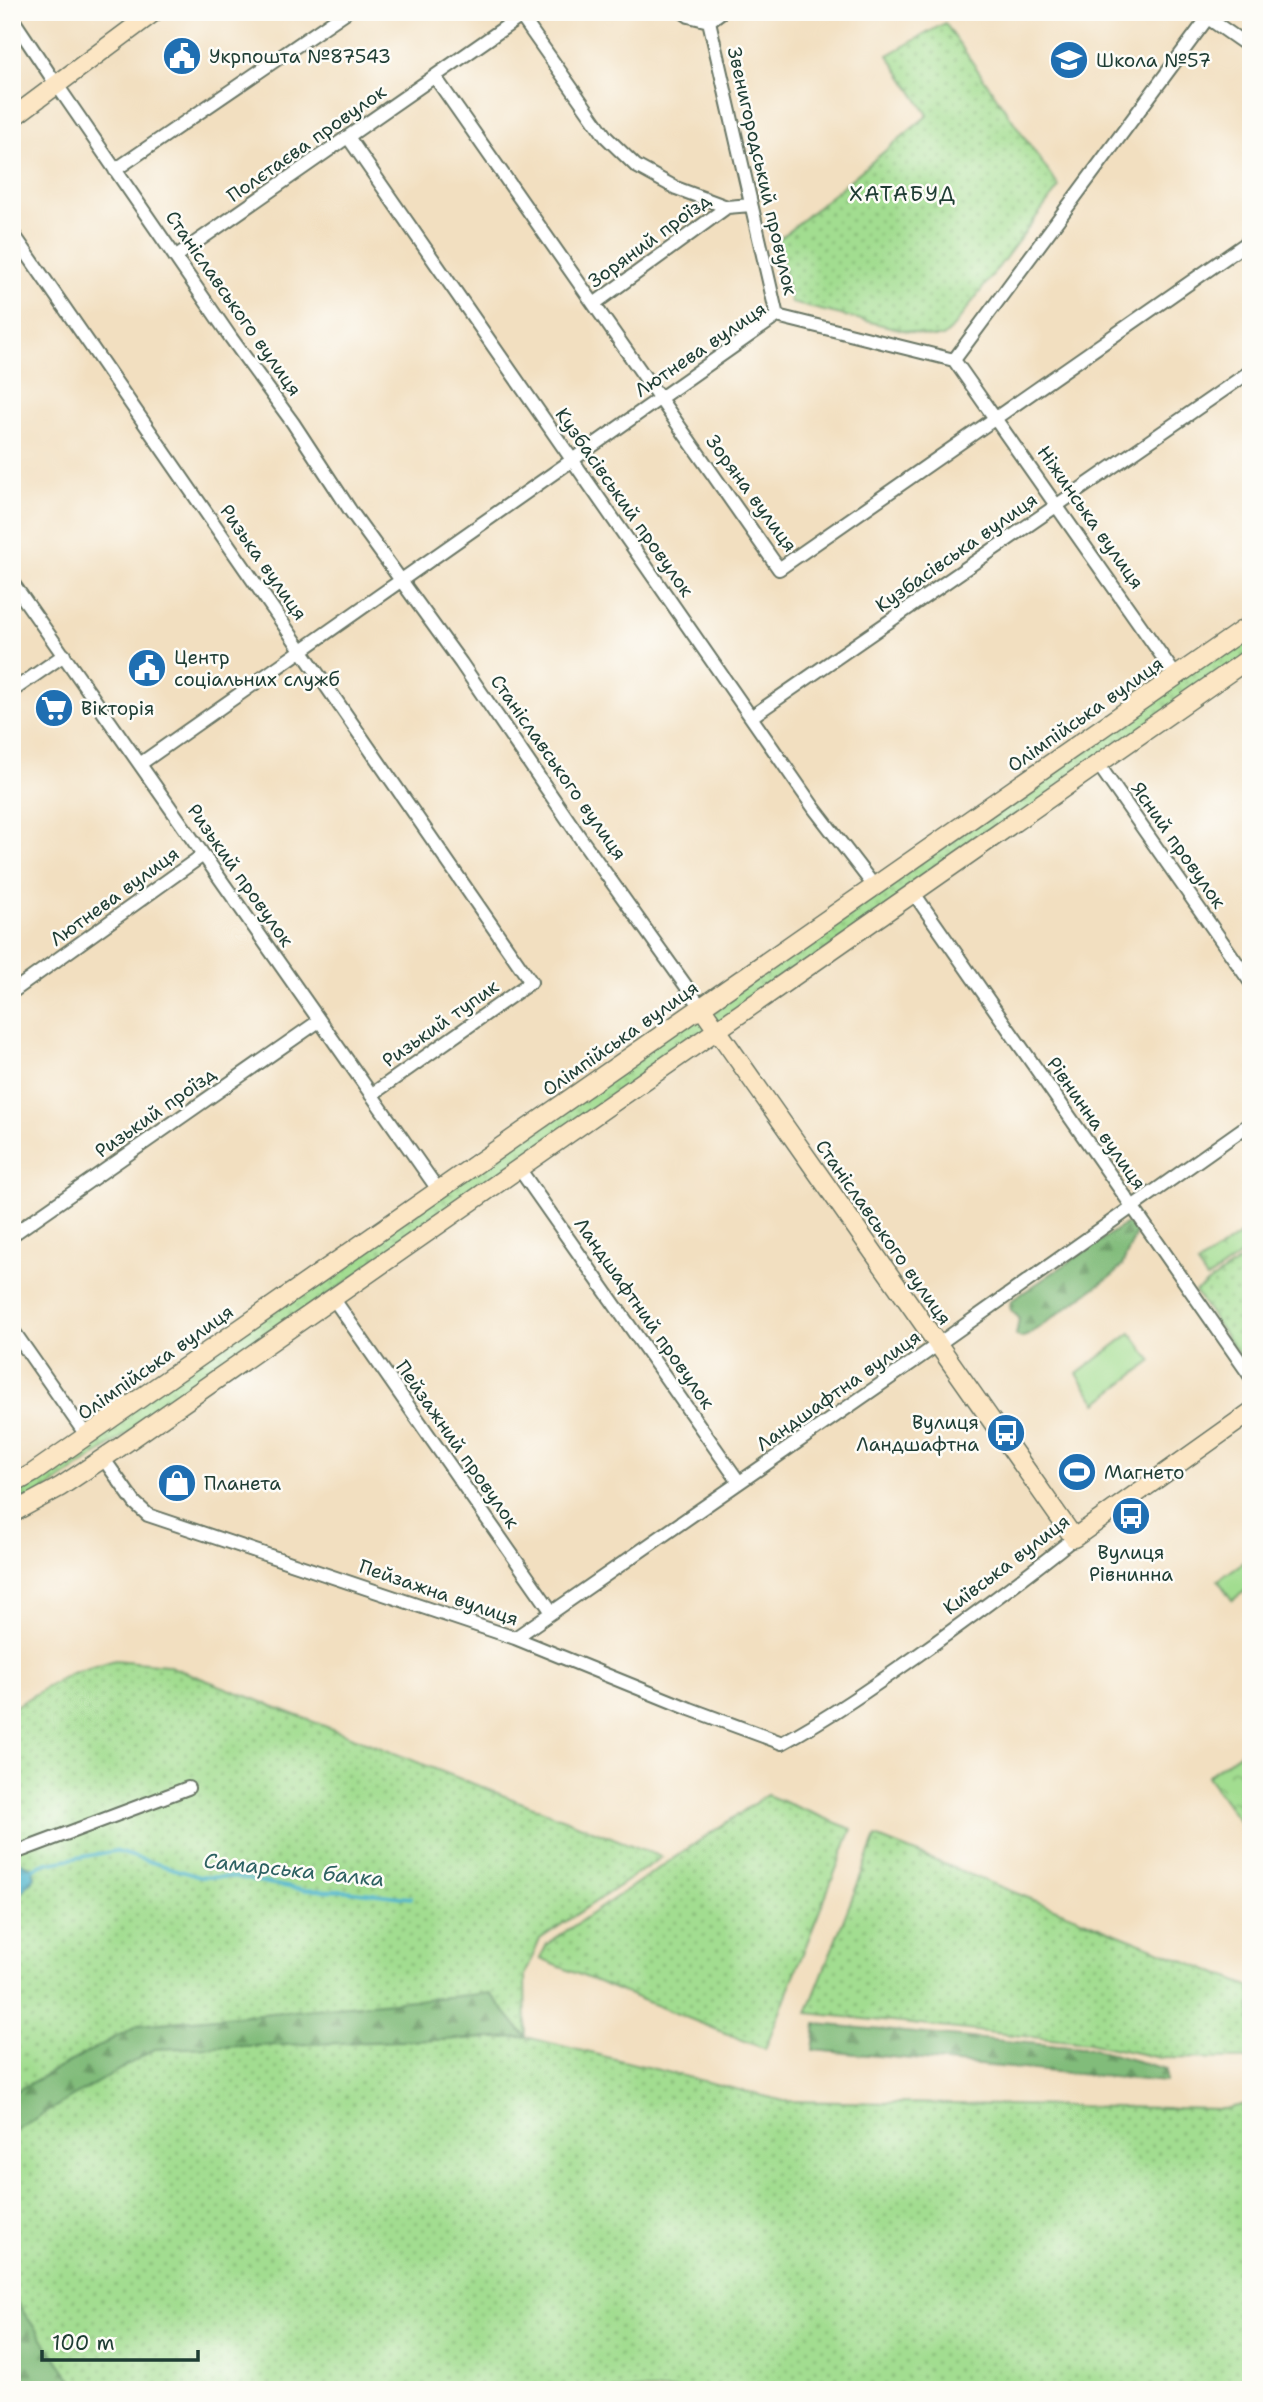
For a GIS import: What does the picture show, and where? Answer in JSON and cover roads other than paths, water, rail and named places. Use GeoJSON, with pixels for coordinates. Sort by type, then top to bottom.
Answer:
{"type":"FeatureCollection","features":[{"type":"Feature","properties":{"kind":"main road"},"geometry":{"type":"LineString","coordinates":[[12,108],[74,71],[154,12]]}},
{"type":"Feature","properties":{"kind":"main road"},"geometry":{"type":"LineString","coordinates":[[12,118],[55,83]]}},
{"type":"Feature","properties":{"kind":"main road","name":"Олімпійська вулиця"},"geometry":{"type":"LineString","coordinates":[[12,1485],[439,1191],[1251,624]]}},
{"type":"Feature","properties":{"kind":"main road"},"geometry":{"type":"LineString","coordinates":[[12,1513],[37,1501],[103,1458],[1251,657]]}},
{"type":"Feature","properties":{"kind":"main road","name":"Ніжинська вулиця"},"geometry":{"type":"LineString","coordinates":[[1176,676],[1192,699]]}},
{"type":"Feature","properties":{"kind":"main road","name":"Станіславського вулиця"},"geometry":{"type":"LineString","coordinates":[[701,1007],[1074,1538]]}},
{"type":"Feature","properties":{"kind":"main road","name":"Київська вулиця"},"geometry":{"type":"LineString","coordinates":[[1074,1538],[1251,1412]]}},
{"type":"Feature","properties":{"kind":"main road"},"geometry":{"type":"LineString","coordinates":[[86,1436],[103,1458]]}},
{"type":"Feature","properties":{"kind":"street"},"geometry":{"type":"LineString","coordinates":[[115,170],[346,12]]}},
{"type":"Feature","properties":{"kind":"street"},"geometry":{"type":"LineString","coordinates":[[683,12],[709,21],[721,12]]}},
{"type":"Feature","properties":{"kind":"street"},"geometry":{"type":"LineString","coordinates":[[524,14],[606,137],[636,166],[676,188],[727,206],[751,205]]}},
{"type":"Feature","properties":{"kind":"street","name":"Полєтаєва провулок"},"geometry":{"type":"LineString","coordinates":[[175,257],[524,14]]}},
{"type":"Feature","properties":{"kind":"street"},"geometry":{"type":"LineString","coordinates":[[954,360],[1210,15],[1251,48]]}},
{"type":"Feature","properties":{"kind":"street","name":"Станіславського вулиця"},"geometry":{"type":"LineString","coordinates":[[12,18],[175,257],[293,423],[321,468],[701,1007]]}},
{"type":"Feature","properties":{"kind":"street","name":"Звенигородський провулок"},"geometry":{"type":"LineString","coordinates":[[709,21],[777,316]]}},
{"type":"Feature","properties":{"kind":"street","name":"Зоряна вулиця"},"geometry":{"type":"LineString","coordinates":[[435,77],[779,569],[1251,240]]}},
{"type":"Feature","properties":{"kind":"street","name":"Кузбасівський провулок"},"geometry":{"type":"LineString","coordinates":[[348,137],[814,808],[874,886]]}},
{"type":"Feature","properties":{"kind":"street","name":"Зоряний проїзд"},"geometry":{"type":"LineString","coordinates":[[594,304],[727,206]]}},
{"type":"Feature","properties":{"kind":"street","name":"Ризька вулиця"},"geometry":{"type":"LineString","coordinates":[[12,232],[18,251],[301,650],[531,982]]}},
{"type":"Feature","properties":{"kind":"street","name":"Лютнева вулиця"},"geometry":{"type":"LineString","coordinates":[[139,764],[777,316],[954,360]]}},
{"type":"Feature","properties":{"kind":"street","name":"Ніжинська вулиця"},"geometry":{"type":"LineString","coordinates":[[954,360],[1176,676]]}},
{"type":"Feature","properties":{"kind":"street","name":"Кузбасівська вулиця"},"geometry":{"type":"LineString","coordinates":[[751,717],[1251,371]]}},
{"type":"Feature","properties":{"kind":"street","name":"Ризький провулок"},"geometry":{"type":"LineString","coordinates":[[12,582],[439,1191]]}},
{"type":"Feature","properties":{"kind":"street"},"geometry":{"type":"LineString","coordinates":[[12,691],[64,655]]}},
{"type":"Feature","properties":{"kind":"street","name":"Ясний провулок"},"geometry":{"type":"LineString","coordinates":[[1098,764],[1251,984]]}},
{"type":"Feature","properties":{"kind":"street","name":"Лютнева вулиця"},"geometry":{"type":"LineString","coordinates":[[12,992],[203,855]]}},
{"type":"Feature","properties":{"kind":"street","name":"Рівнинна вулиця"},"geometry":{"type":"LineString","coordinates":[[913,892],[1251,1377]]}},
{"type":"Feature","properties":{"kind":"street","name":"Ризький тупик"},"geometry":{"type":"LineString","coordinates":[[371,1095],[531,982]]}},
{"type":"Feature","properties":{"kind":"street","name":"Ризький проїзд"},"geometry":{"type":"LineString","coordinates":[[12,1235],[319,1021]]}},
{"type":"Feature","properties":{"kind":"street","name":"Ландшафтна вулиця"},"geometry":{"type":"LineString","coordinates":[[514,1638],[937,1345],[1251,1123]]}},
{"type":"Feature","properties":{"kind":"street","name":"Ландшафтний провулок"},"geometry":{"type":"LineString","coordinates":[[518,1167],[739,1482]]}},
{"type":"Feature","properties":{"kind":"street","name":"Пейзажний провулок"},"geometry":{"type":"LineString","coordinates":[[333,1298],[552,1612]]}},
{"type":"Feature","properties":{"kind":"street"},"geometry":{"type":"LineString","coordinates":[[12,1329],[86,1436]]}},
{"type":"Feature","properties":{"kind":"street","name":"Пейзажна вулиця"},"geometry":{"type":"LineString","coordinates":[[103,1458],[135,1503],[148,1515],[514,1638],[782,1743]]}},
{"type":"Feature","properties":{"kind":"street","name":"Київська вулиця"},"geometry":{"type":"LineString","coordinates":[[782,1743],[824,1720],[867,1691],[1000,1597],[1074,1538]]}},
{"type":"Feature","properties":{"kind":"street"},"geometry":{"type":"LineString","coordinates":[[12,1854],[188,1788]]}},
{"type":"Feature","properties":{"kind":"water"},"geometry":{"type":"Polygon","coordinates":[[[13,1858],[33,1868],[35,1877],[22,1892],[12,1898],[13,1858]]]}},
{"type":"Feature","properties":{"kind":"waterway","name":"Самарська балка"},"geometry":{"type":"LineString","coordinates":[[29,1870],[47,1863],[115,1851],[200,1877],[236,1877],[303,1890],[347,1891],[411,1898]]}},
{"type":"Feature","properties":{"kind":"place","name":"Укрпошта №87543"},"geometry":{"type":"Point","coordinates":[182,56]}},
{"type":"Feature","properties":{"kind":"place","name":"Школа №57"},"geometry":{"type":"Point","coordinates":[1069,60]}},
{"type":"Feature","properties":{"kind":"place","name":"Центр соціальних служб"},"geometry":{"type":"Point","coordinates":[147,668]}},
{"type":"Feature","properties":{"kind":"place","name":"Вікторія"},"geometry":{"type":"Point","coordinates":[54,708]}},
{"type":"Feature","properties":{"kind":"place","name":"Вулиця Ландшафтна"},"geometry":{"type":"Point","coordinates":[1006,1433]}},
{"type":"Feature","properties":{"kind":"place","name":"Магнето"},"geometry":{"type":"Point","coordinates":[1077,1472]}},
{"type":"Feature","properties":{"kind":"place","name":"Планета"},"geometry":{"type":"Point","coordinates":[177,1483]}},
{"type":"Feature","properties":{"kind":"place","name":"Вулиця Рівнинна"},"geometry":{"type":"Point","coordinates":[1131,1516]}},
{"type":"Feature","properties":{"kind":"district","name":"ХАТАБУД"},"geometry":{"type":"Point","coordinates":[903,194]}}]}
